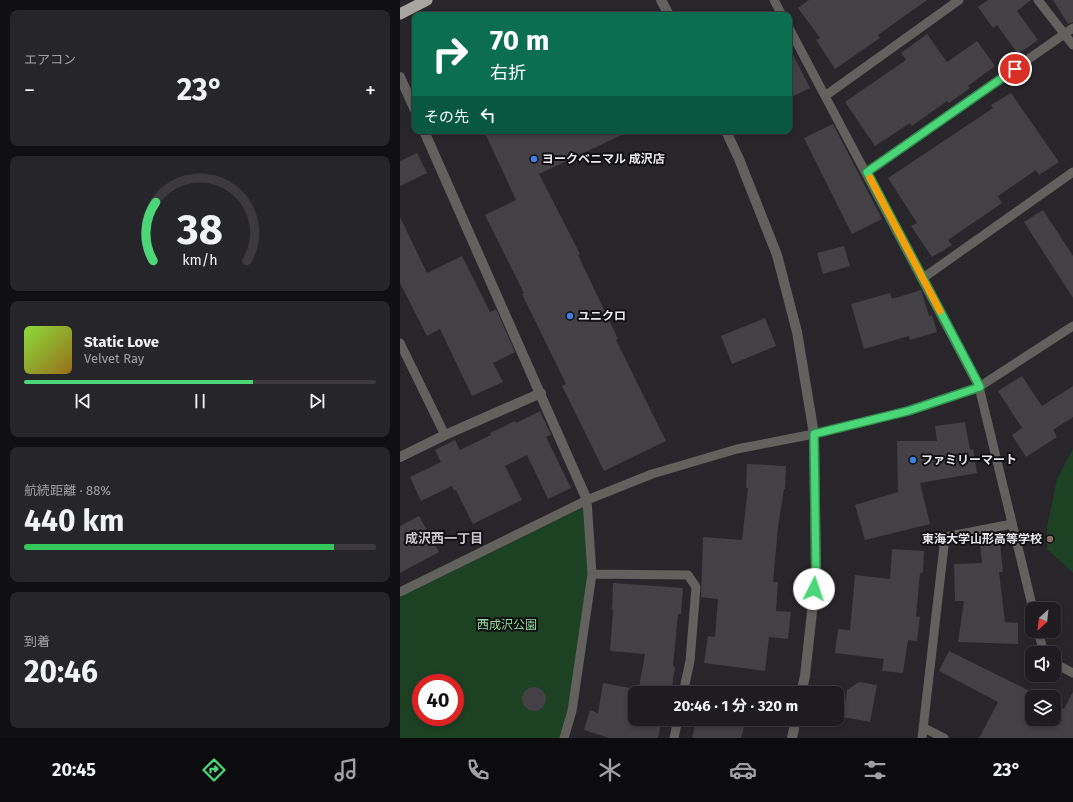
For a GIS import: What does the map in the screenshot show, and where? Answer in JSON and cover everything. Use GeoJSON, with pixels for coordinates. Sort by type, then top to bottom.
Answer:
{"type":"FeatureCollection","features":[{"type":"Feature","properties":{"kind":"highway"},"geometry":{"type":"LineString","coordinates":[[400,14],[427,0]]}},
{"type":"Feature","properties":{"kind":"street"},"geometry":{"type":"LineString","coordinates":[[661,0],[667,12]]}},
{"type":"Feature","properties":{"kind":"street"},"geometry":{"type":"LineString","coordinates":[[400,77],[412,103]]}},
{"type":"Feature","properties":{"kind":"street"},"geometry":{"type":"LineString","coordinates":[[425,134],[587,500]]}},
{"type":"Feature","properties":{"kind":"street"},"geometry":{"type":"LineString","coordinates":[[728,134],[740,159],[777,255],[797,332],[814,434],[816,575],[803,686]]}},
{"type":"Feature","properties":{"kind":"street"},"geometry":{"type":"LineString","coordinates":[[400,457],[444,435],[541,393]]}},
{"type":"Feature","properties":{"kind":"street"},"geometry":{"type":"LineString","coordinates":[[792,738],[795,726]]}},
{"type":"Feature","properties":{"kind":"lane"},"geometry":{"type":"LineString","coordinates":[[775,0],[781,12]]}},
{"type":"Feature","properties":{"kind":"lane"},"geometry":{"type":"LineString","coordinates":[[825,96],[960,0]]}},
{"type":"Feature","properties":{"kind":"lane"},"geometry":{"type":"LineString","coordinates":[[1038,0],[1073,46]]}},
{"type":"Feature","properties":{"kind":"lane"},"geometry":{"type":"LineString","coordinates":[[867,172],[1073,28]]}},
{"type":"Feature","properties":{"kind":"lane"},"geometry":{"type":"LineString","coordinates":[[792,34],[867,172],[980,387],[1031,602]]}},
{"type":"Feature","properties":{"kind":"lane"},"geometry":{"type":"LineString","coordinates":[[923,278],[1073,172]]}},
{"type":"Feature","properties":{"kind":"lane"},"geometry":{"type":"LineString","coordinates":[[400,592],[587,500],[652,474],[737,449],[814,434],[908,411],[980,387],[1073,326]]}},
{"type":"Feature","properties":{"kind":"lane"},"geometry":{"type":"LineString","coordinates":[[400,343],[444,435]]}},
{"type":"Feature","properties":{"kind":"lane"},"geometry":{"type":"LineString","coordinates":[[564,738],[572,711],[592,574],[587,500]]}},
{"type":"Feature","properties":{"kind":"lane"},"geometry":{"type":"LineString","coordinates":[[922,738],[945,537],[1012,524]]}},
{"type":"Feature","properties":{"kind":"lane"},"geometry":{"type":"LineString","coordinates":[[592,574],[688,575],[696,587],[690,661],[685,686]]}},
{"type":"Feature","properties":{"kind":"lane"},"geometry":{"type":"LineString","coordinates":[[1061,667],[1073,673]]}},
{"type":"Feature","properties":{"kind":"lane"},"geometry":{"type":"LineString","coordinates":[[674,738],[677,726]]}},
{"type":"Feature","properties":{"kind":"lane"},"geometry":{"type":"LineString","coordinates":[[924,728],[944,738]]}},
{"type":"Feature","properties":{"kind":"green space"},"geometry":{"type":"Polygon","coordinates":[[[1073,449],[1073,573],[1047,549],[1047,527],[1057,479],[1073,449]]]}},
{"type":"Feature","properties":{"kind":"green space","name":"西成沢公園"},"geometry":{"type":"Polygon","coordinates":[[[587,500],[592,574],[564,738],[400,738],[400,592],[587,500]]]}},
{"type":"Feature","properties":{"kind":"building"},"geometry":{"type":"Polygon","coordinates":[[[809,0],[927,0],[878,35],[880,38],[835,69],[816,40],[820,38],[798,8],[809,0]]]}},
{"type":"Feature","properties":{"kind":"building"},"geometry":{"type":"Polygon","coordinates":[[[988,0],[1031,0],[1017,11],[1038,40],[1018,54],[997,25],[993,28],[978,7],[988,0]]]}},
{"type":"Feature","properties":{"kind":"building"},"geometry":{"type":"Polygon","coordinates":[[[1053,0],[1073,0],[1073,22],[1068,24],[1053,0]]]}},
{"type":"Feature","properties":{"kind":"building"},"geometry":{"type":"Polygon","coordinates":[[[927,34],[947,62],[977,41],[995,66],[968,86],[970,88],[949,103],[947,101],[912,126],[910,123],[875,146],[845,102],[906,60],[901,53],[927,34]]]}},
{"type":"Feature","properties":{"kind":"building"},"geometry":{"type":"Polygon","coordinates":[[[792,53],[810,88],[792,97],[792,53]]]}},
{"type":"Feature","properties":{"kind":"building"},"geometry":{"type":"Polygon","coordinates":[[[1011,93],[1059,162],[1039,175],[1036,170],[998,196],[1002,203],[948,240],[952,245],[932,257],[911,226],[917,223],[888,178],[993,108],[991,105],[1011,93]]]}},
{"type":"Feature","properties":{"kind":"building"},"geometry":{"type":"Polygon","coordinates":[[[833,124],[882,219],[852,234],[804,138],[833,124]]]}},
{"type":"Feature","properties":{"kind":"building"},"geometry":{"type":"Polygon","coordinates":[[[485,134],[624,134],[539,174],[580,254],[578,255],[618,339],[616,340],[666,441],[604,471],[562,386],[566,384],[522,294],[524,293],[485,215],[516,200],[485,134]]]}},
{"type":"Feature","properties":{"kind":"building"},"geometry":{"type":"Polygon","coordinates":[[[417,153],[427,173],[400,186],[400,161],[417,153]]]}},
{"type":"Feature","properties":{"kind":"building"},"geometry":{"type":"Polygon","coordinates":[[[1043,210],[1073,256],[1073,298],[1024,222],[1043,210]]]}},
{"type":"Feature","properties":{"kind":"building"},"geometry":{"type":"Polygon","coordinates":[[[400,217],[427,273],[462,256],[490,312],[496,309],[515,352],[493,363],[503,382],[472,396],[440,329],[427,336],[400,283],[400,217]]]}},
{"type":"Feature","properties":{"kind":"building"},"geometry":{"type":"Polygon","coordinates":[[[844,246],[850,266],[823,274],[817,253],[844,246]]]}},
{"type":"Feature","properties":{"kind":"building"},"geometry":{"type":"Polygon","coordinates":[[[921,290],[929,316],[932,315],[937,332],[910,340],[909,336],[864,349],[851,304],[890,293],[892,299],[921,290]]]}},
{"type":"Feature","properties":{"kind":"building"},"geometry":{"type":"Polygon","coordinates":[[[765,318],[776,346],[732,364],[721,336],[765,318]]]}},
{"type":"Feature","properties":{"kind":"building"},"geometry":{"type":"Polygon","coordinates":[[[1022,376],[1042,406],[1073,386],[1073,417],[1053,430],[1057,437],[1026,457],[1012,435],[1022,428],[998,391],[1022,376]]]}},
{"type":"Feature","properties":{"kind":"building"},"geometry":{"type":"Polygon","coordinates":[[[540,411],[551,435],[546,437],[571,488],[548,499],[527,455],[505,466],[522,500],[473,524],[456,490],[454,491],[452,486],[421,501],[410,477],[441,462],[435,450],[455,440],[460,450],[491,435],[490,433],[515,421],[516,423],[540,411]]]}},
{"type":"Feature","properties":{"kind":"building"},"geometry":{"type":"Polygon","coordinates":[[[965,422],[970,450],[973,449],[977,473],[920,483],[930,524],[865,540],[855,505],[898,492],[897,441],[937,441],[935,426],[965,422]]]}},
{"type":"Feature","properties":{"kind":"building"},"geometry":{"type":"Polygon","coordinates":[[[747,464],[786,466],[785,489],[778,527],[773,582],[778,582],[776,611],[791,612],[788,639],[769,637],[765,671],[704,663],[708,636],[715,637],[718,599],[701,597],[703,537],[742,540],[748,488],[746,488],[747,464]]]}},
{"type":"Feature","properties":{"kind":"building"},"geometry":{"type":"Polygon","coordinates":[[[419,516],[439,552],[400,573],[400,526],[419,516]]]}},
{"type":"Feature","properties":{"kind":"building"},"geometry":{"type":"Polygon","coordinates":[[[1000,543],[1003,572],[999,572],[1005,622],[1018,623],[1018,644],[958,642],[964,601],[955,601],[954,564],[982,563],[980,545],[1000,543]]]}},
{"type":"Feature","properties":{"kind":"building"},"geometry":{"type":"Polygon","coordinates":[[[892,549],[924,551],[923,573],[920,573],[916,616],[920,617],[917,641],[908,640],[903,673],[882,671],[884,659],[835,653],[838,629],[850,630],[855,575],[890,579],[892,549]]]}},
{"type":"Feature","properties":{"kind":"building"},"geometry":{"type":"Polygon","coordinates":[[[613,583],[683,588],[681,614],[678,614],[673,666],[675,667],[672,686],[639,686],[645,654],[610,651],[613,583]]]}},
{"type":"Feature","properties":{"kind":"building"},"geometry":{"type":"Polygon","coordinates":[[[949,651],[1028,690],[1025,690],[1025,726],[1061,726],[1061,708],[1064,709],[1073,692],[1073,738],[979,738],[998,702],[939,671],[949,651]]]}},
{"type":"Feature","properties":{"kind":"building"},"geometry":{"type":"Polygon","coordinates":[[[859,682],[877,685],[870,722],[844,717],[847,690],[859,682]]]}},
{"type":"Feature","properties":{"kind":"building"},"geometry":{"type":"Polygon","coordinates":[[[603,683],[628,688],[628,726],[661,726],[658,738],[609,738],[584,730],[590,710],[598,713],[603,683]]]}},
{"type":"Feature","properties":{"kind":"building"},"geometry":{"type":"Polygon","coordinates":[[[534,687],[539,688],[545,694],[545,704],[539,710],[534,711],[529,710],[523,704],[522,699],[523,694],[529,688],[534,687]]]}},
{"type":"Feature","properties":{"kind":"building"},"geometry":{"type":"Polygon","coordinates":[[[695,726],[744,726],[741,738],[692,738],[695,726]]]}},
{"type":"Feature","properties":{"kind":"slow traffic"},"geometry":{"type":"LineString","coordinates":[[870,178],[940,311]]}},
{"type":"Feature","properties":{"kind":"place","name":"ヨークベニマル 成沢店"},"geometry":{"type":"Point","coordinates":[534,159]}},
{"type":"Feature","properties":{"kind":"place","name":"ユニクロ"},"geometry":{"type":"Point","coordinates":[570,316]}},
{"type":"Feature","properties":{"kind":"place","name":"ファミリーマート"},"geometry":{"type":"Point","coordinates":[913,460]}},
{"type":"Feature","properties":{"kind":"place","name":"東海大学山形高等学校"},"geometry":{"type":"Point","coordinates":[1050,539]}},
{"type":"Feature","properties":{"kind":"district","name":"成沢西一丁目"},"geometry":{"type":"Point","coordinates":[444,538]}},
{"type":"Feature","properties":{"kind":"route"},"geometry":{"type":"LineString","coordinates":[[814,589],[816,575],[814,434],[908,411],[980,387],[867,172],[1015,69]]}}]}
